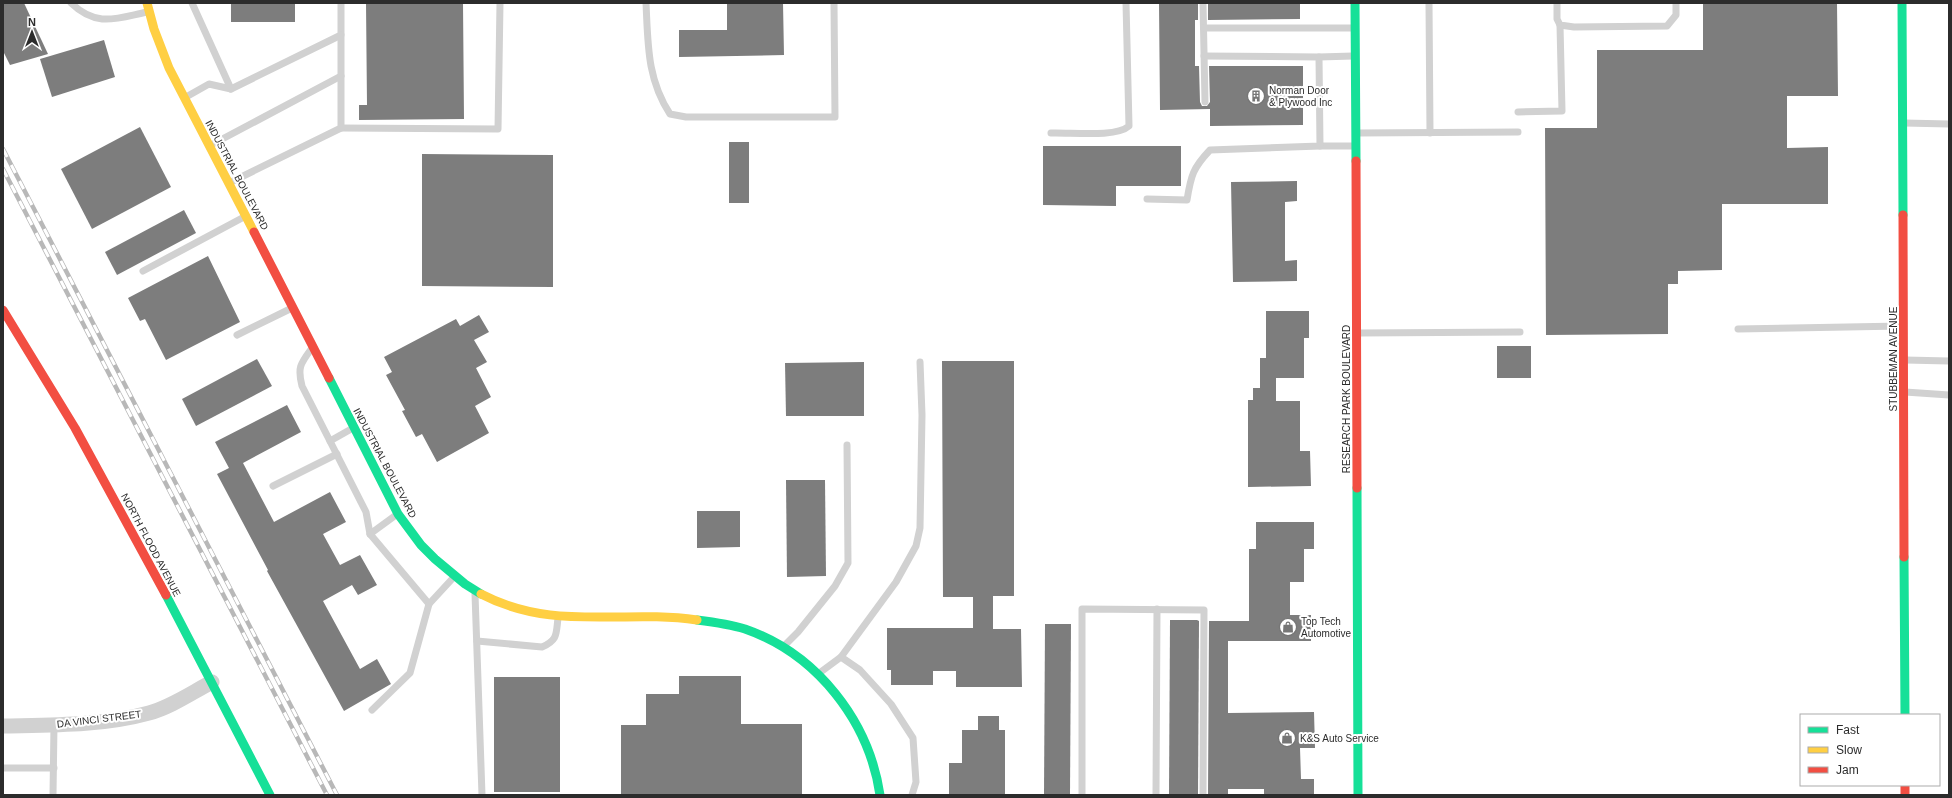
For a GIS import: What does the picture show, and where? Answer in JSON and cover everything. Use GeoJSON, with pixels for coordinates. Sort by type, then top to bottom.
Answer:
{"type":"FeatureCollection","features":[{"type":"Feature","properties":{"kind":"street","name":"RESEARCH PARK BOULEVARD"},"geometry":{"type":"LineString","coordinates":[[1355,3],[1358,795]]}},
{"type":"Feature","properties":{"kind":"street","name":"STUBBEMAN AVENUE"},"geometry":{"type":"LineString","coordinates":[[1902,3],[1905,714]]}},
{"type":"Feature","properties":{"kind":"street","name":"INDUSTRIAL BOULEVARD"},"geometry":{"type":"LineString","coordinates":[[148,7],[162,51],[184,98],[294,307],[398,514],[418,542],[454,576],[475,591],[517,610],[558,617],[658,617],[717,622],[749,630],[784,647],[817,674],[843,702],[863,736],[877,773],[880,795]]}},
{"type":"Feature","properties":{"kind":"street","name":"NORTH FLOOD AVENUE"},"geometry":{"type":"LineString","coordinates":[[3,310],[55,394],[96,468],[212,682],[270,795]]}},
{"type":"Feature","properties":{"kind":"street","name":"DA VINCI STREET"},"geometry":{"type":"LineString","coordinates":[[3,726],[54,725],[112,720],[149,713],[171,704],[212,682]]}},
{"type":"Feature","properties":{"kind":"lane"},"geometry":{"type":"LineString","coordinates":[[72,3],[81,12],[106,21],[148,7]]}},
{"type":"Feature","properties":{"kind":"lane"},"geometry":{"type":"LineString","coordinates":[[192,3],[231,89]]}},
{"type":"Feature","properties":{"kind":"lane"},"geometry":{"type":"LineString","coordinates":[[341,3],[341,128]]}},
{"type":"Feature","properties":{"kind":"lane"},"geometry":{"type":"LineString","coordinates":[[229,183],[341,128],[498,129],[500,3]]}},
{"type":"Feature","properties":{"kind":"lane"},"geometry":{"type":"LineString","coordinates":[[646,3],[649,57],[653,80],[662,101],[670,114],[686,117],[728,118],[835,117],[834,3]]}},
{"type":"Feature","properties":{"kind":"lane"},"geometry":{"type":"LineString","coordinates":[[1051,133],[1112,132],[1124,130],[1129,126],[1126,3]]}},
{"type":"Feature","properties":{"kind":"lane"},"geometry":{"type":"LineString","coordinates":[[1203,3],[1205,102]]}},
{"type":"Feature","properties":{"kind":"lane"},"geometry":{"type":"LineString","coordinates":[[1429,3],[1430,133]]}},
{"type":"Feature","properties":{"kind":"lane"},"geometry":{"type":"LineString","coordinates":[[1518,112],[1562,111],[1560,25],[1557,19],[1557,3]]}},
{"type":"Feature","properties":{"kind":"lane"},"geometry":{"type":"LineString","coordinates":[[1560,25],[1574,27],[1667,26],[1676,15],[1676,3]]}},
{"type":"Feature","properties":{"kind":"lane"},"geometry":{"type":"LineString","coordinates":[[1204,28],[1355,28]]}},
{"type":"Feature","properties":{"kind":"lane"},"geometry":{"type":"LineString","coordinates":[[184,98],[209,84],[231,89],[341,35]]}},
{"type":"Feature","properties":{"kind":"lane"},"geometry":{"type":"LineString","coordinates":[[1204,56],[1355,56]]}},
{"type":"Feature","properties":{"kind":"lane"},"geometry":{"type":"LineString","coordinates":[[1320,57],[1320,146]]}},
{"type":"Feature","properties":{"kind":"lane"},"geometry":{"type":"LineString","coordinates":[[209,146],[341,76]]}},
{"type":"Feature","properties":{"kind":"lane"},"geometry":{"type":"LineString","coordinates":[[1903,123],[1949,124]]}},
{"type":"Feature","properties":{"kind":"lane"},"geometry":{"type":"LineString","coordinates":[[1356,133],[1518,132]]}},
{"type":"Feature","properties":{"kind":"lane"},"geometry":{"type":"LineString","coordinates":[[1147,199],[1188,200],[1190,176],[1199,161],[1210,150],[1356,146]]}},
{"type":"Feature","properties":{"kind":"lane"},"geometry":{"type":"LineString","coordinates":[[143,271],[246,216]]}},
{"type":"Feature","properties":{"kind":"lane"},"geometry":{"type":"LineString","coordinates":[[237,336],[294,307]]}},
{"type":"Feature","properties":{"kind":"lane"},"geometry":{"type":"LineString","coordinates":[[1738,329],[1904,326]]}},
{"type":"Feature","properties":{"kind":"lane"},"geometry":{"type":"LineString","coordinates":[[1356,333],[1520,332]]}},
{"type":"Feature","properties":{"kind":"lane"},"geometry":{"type":"LineString","coordinates":[[313,346],[302,362],[299,372],[302,386],[366,512],[370,534],[429,604]]}},
{"type":"Feature","properties":{"kind":"lane"},"geometry":{"type":"LineString","coordinates":[[1904,360],[1949,361]]}},
{"type":"Feature","properties":{"kind":"lane"},"geometry":{"type":"LineString","coordinates":[[817,674],[841,657],[896,582],[916,546],[920,528],[922,415],[920,362]]}},
{"type":"Feature","properties":{"kind":"lane"},"geometry":{"type":"LineString","coordinates":[[1904,392],[1949,394]]}},
{"type":"Feature","properties":{"kind":"lane"},"geometry":{"type":"LineString","coordinates":[[330,440],[354,428]]}},
{"type":"Feature","properties":{"kind":"lane"},"geometry":{"type":"LineString","coordinates":[[784,647],[835,586],[848,563],[847,445]]}},
{"type":"Feature","properties":{"kind":"lane"},"geometry":{"type":"LineString","coordinates":[[273,486],[336,454]]}},
{"type":"Feature","properties":{"kind":"lane"},"geometry":{"type":"LineString","coordinates":[[370,534],[398,514]]}},
{"type":"Feature","properties":{"kind":"lane"},"geometry":{"type":"LineString","coordinates":[[372,710],[410,673],[429,604],[454,576]]}},
{"type":"Feature","properties":{"kind":"lane"},"geometry":{"type":"LineString","coordinates":[[475,591],[482,795]]}},
{"type":"Feature","properties":{"kind":"lane"},"geometry":{"type":"LineString","coordinates":[[1082,795],[1082,609],[1204,610],[1203,795]]}},
{"type":"Feature","properties":{"kind":"lane"},"geometry":{"type":"LineString","coordinates":[[1156,795],[1157,609]]}},
{"type":"Feature","properties":{"kind":"lane"},"geometry":{"type":"LineString","coordinates":[[477,641],[542,647],[552,643],[556,636],[558,617]]}},
{"type":"Feature","properties":{"kind":"lane"},"geometry":{"type":"LineString","coordinates":[[841,657],[860,670],[891,704],[912,738],[916,782],[912,795]]}},
{"type":"Feature","properties":{"kind":"lane"},"geometry":{"type":"LineString","coordinates":[[53,795],[54,725]]}},
{"type":"Feature","properties":{"kind":"lane"},"geometry":{"type":"LineString","coordinates":[[3,768],[54,768]]}},
{"type":"Feature","properties":{"kind":"building"},"geometry":{"type":"Polygon","coordinates":[[[3,3],[24,3],[48,54],[10,65],[3,51],[3,3]]]}},
{"type":"Feature","properties":{"kind":"building"},"geometry":{"type":"Polygon","coordinates":[[[231,3],[295,3],[295,22],[231,22],[231,3]]]}},
{"type":"Feature","properties":{"kind":"building"},"geometry":{"type":"Polygon","coordinates":[[[366,3],[463,3],[464,119],[359,120],[359,105],[367,105],[366,3]]]}},
{"type":"Feature","properties":{"kind":"building"},"geometry":{"type":"Polygon","coordinates":[[[727,3],[783,3],[784,55],[679,57],[679,30],[727,30],[727,3]]]}},
{"type":"Feature","properties":{"kind":"building"},"geometry":{"type":"Polygon","coordinates":[[[1159,3],[1198,3],[1198,20],[1195,20],[1195,66],[1199,66],[1200,102],[1202,106],[1207,106],[1210,102],[1209,66],[1303,66],[1303,125],[1210,126],[1210,109],[1160,110],[1159,3]]]}},
{"type":"Feature","properties":{"kind":"building"},"geometry":{"type":"Polygon","coordinates":[[[1208,3],[1300,3],[1300,19],[1208,20],[1208,3]]]}},
{"type":"Feature","properties":{"kind":"building"},"geometry":{"type":"Polygon","coordinates":[[[1703,3],[1837,3],[1838,96],[1787,96],[1787,148],[1828,147],[1828,204],[1722,204],[1722,270],[1678,271],[1678,284],[1668,284],[1668,334],[1546,335],[1545,128],[1597,128],[1597,50],[1703,50],[1703,3]]]}},
{"type":"Feature","properties":{"kind":"building"},"geometry":{"type":"Polygon","coordinates":[[[104,40],[115,77],[52,97],[40,59],[104,40]]]}},
{"type":"Feature","properties":{"kind":"building"},"geometry":{"type":"Polygon","coordinates":[[[140,127],[171,187],[92,229],[61,169],[140,127]]]}},
{"type":"Feature","properties":{"kind":"building"},"geometry":{"type":"Polygon","coordinates":[[[729,142],[749,142],[749,203],[729,203],[729,142]]]}},
{"type":"Feature","properties":{"kind":"building"},"geometry":{"type":"Polygon","coordinates":[[[1043,146],[1181,146],[1181,186],[1116,186],[1116,206],[1043,205],[1043,146]]]}},
{"type":"Feature","properties":{"kind":"building"},"geometry":{"type":"Polygon","coordinates":[[[422,154],[553,155],[553,287],[422,286],[422,154]]]}},
{"type":"Feature","properties":{"kind":"building"},"geometry":{"type":"Polygon","coordinates":[[[1297,181],[1297,201],[1285,202],[1285,261],[1297,260],[1297,281],[1233,282],[1231,182],[1297,181]]]}},
{"type":"Feature","properties":{"kind":"building"},"geometry":{"type":"Polygon","coordinates":[[[184,210],[196,233],[117,275],[105,252],[184,210]]]}},
{"type":"Feature","properties":{"kind":"building"},"geometry":{"type":"Polygon","coordinates":[[[208,256],[240,322],[166,360],[145,319],[140,321],[128,298],[208,256]]]}},
{"type":"Feature","properties":{"kind":"building"},"geometry":{"type":"Polygon","coordinates":[[[1266,311],[1309,311],[1309,338],[1304,338],[1304,378],[1276,378],[1276,401],[1300,401],[1300,451],[1310,451],[1311,486],[1248,487],[1248,400],[1253,400],[1253,388],[1260,388],[1260,358],[1266,358],[1266,311]]]}},
{"type":"Feature","properties":{"kind":"building"},"geometry":{"type":"Polygon","coordinates":[[[479,315],[489,332],[474,340],[487,362],[476,368],[491,397],[475,406],[489,433],[437,462],[422,434],[416,437],[402,411],[405,410],[386,375],[392,372],[384,357],[456,319],[460,326],[479,315]]]}},
{"type":"Feature","properties":{"kind":"building"},"geometry":{"type":"Polygon","coordinates":[[[1497,346],[1531,346],[1531,378],[1497,378],[1497,346]]]}},
{"type":"Feature","properties":{"kind":"building"},"geometry":{"type":"Polygon","coordinates":[[[257,359],[272,386],[196,426],[182,399],[257,359]]]}},
{"type":"Feature","properties":{"kind":"building"},"geometry":{"type":"Polygon","coordinates":[[[942,361],[1014,361],[1014,596],[993,596],[993,629],[1021,629],[1022,687],[956,687],[956,671],[933,671],[933,685],[891,685],[891,670],[887,670],[887,628],[973,628],[973,597],[943,597],[942,361]]]}},
{"type":"Feature","properties":{"kind":"building"},"geometry":{"type":"Polygon","coordinates":[[[864,362],[864,416],[786,416],[785,363],[864,362]]]}},
{"type":"Feature","properties":{"kind":"building"},"geometry":{"type":"Polygon","coordinates":[[[287,405],[301,432],[243,463],[274,522],[330,492],[346,522],[323,534],[340,565],[360,555],[377,585],[358,595],[352,585],[323,601],[360,669],[377,659],[391,684],[344,711],[267,571],[268,570],[217,474],[229,468],[215,442],[287,405]]]}},
{"type":"Feature","properties":{"kind":"building"},"geometry":{"type":"Polygon","coordinates":[[[786,480],[825,480],[826,576],[787,577],[786,480]]]}},
{"type":"Feature","properties":{"kind":"building"},"geometry":{"type":"Polygon","coordinates":[[[697,511],[740,511],[740,547],[697,548],[697,511]]]}},
{"type":"Feature","properties":{"kind":"building"},"geometry":{"type":"Polygon","coordinates":[[[1256,522],[1314,522],[1314,549],[1304,549],[1304,582],[1290,582],[1290,615],[1311,615],[1311,641],[1228,641],[1228,713],[1314,712],[1315,748],[1300,748],[1301,779],[1314,779],[1314,795],[1264,795],[1264,789],[1228,789],[1228,795],[1208,795],[1209,621],[1249,621],[1249,549],[1256,549],[1256,522]]]}},
{"type":"Feature","properties":{"kind":"building"},"geometry":{"type":"Polygon","coordinates":[[[1170,620],[1199,621],[1198,795],[1169,795],[1170,620]]]}},
{"type":"Feature","properties":{"kind":"building"},"geometry":{"type":"Polygon","coordinates":[[[1045,624],[1071,624],[1070,795],[1044,795],[1045,624]]]}},
{"type":"Feature","properties":{"kind":"building"},"geometry":{"type":"Polygon","coordinates":[[[679,676],[741,676],[741,724],[802,724],[802,795],[621,795],[621,725],[646,725],[646,694],[679,694],[679,676]]]}},
{"type":"Feature","properties":{"kind":"building"},"geometry":{"type":"Polygon","coordinates":[[[494,677],[560,677],[560,792],[494,792],[494,677]]]}},
{"type":"Feature","properties":{"kind":"building"},"geometry":{"type":"Polygon","coordinates":[[[978,716],[999,716],[999,730],[1005,730],[1005,795],[949,795],[949,763],[962,763],[962,730],[978,730],[978,716]]]}},
{"type":"Feature","properties":{"kind":"railway"},"geometry":{"type":"LineString","coordinates":[[3,149],[337,795]]}},
{"type":"Feature","properties":{"kind":"railway"},"geometry":{"type":"LineString","coordinates":[[3,169],[327,795]]}},
{"type":"Feature","properties":{"kind":"traffic: fast"},"geometry":{"type":"LineString","coordinates":[[1355,3],[1356,161]]}},
{"type":"Feature","properties":{"kind":"traffic: fast"},"geometry":{"type":"LineString","coordinates":[[1902,3],[1903,215]]}},
{"type":"Feature","properties":{"kind":"traffic: fast"},"geometry":{"type":"LineString","coordinates":[[329,378],[398,514],[421,545],[435,559],[465,584],[481,594]]}},
{"type":"Feature","properties":{"kind":"traffic: fast"},"geometry":{"type":"LineString","coordinates":[[1357,488],[1358,795]]}},
{"type":"Feature","properties":{"kind":"traffic: fast"},"geometry":{"type":"LineString","coordinates":[[1904,557],[1905,714]]}},
{"type":"Feature","properties":{"kind":"traffic: fast"},"geometry":{"type":"LineString","coordinates":[[166,595],[270,795]]}},
{"type":"Feature","properties":{"kind":"traffic: fast"},"geometry":{"type":"LineString","coordinates":[[697,620],[739,627],[771,640],[795,655],[816,673],[835,694],[851,717],[864,741],[874,768],[880,795]]}},
{"type":"Feature","properties":{"kind":"traffic: slow"},"geometry":{"type":"LineString","coordinates":[[147,3],[154,29],[169,68],[254,232]]}},
{"type":"Feature","properties":{"kind":"traffic: slow"},"geometry":{"type":"LineString","coordinates":[[481,594],[508,606],[535,613],[561,616],[669,617],[697,620]]}},
{"type":"Feature","properties":{"kind":"traffic: jam"},"geometry":{"type":"LineString","coordinates":[[1356,161],[1357,488]]}},
{"type":"Feature","properties":{"kind":"traffic: jam"},"geometry":{"type":"LineString","coordinates":[[1903,215],[1904,557]]}},
{"type":"Feature","properties":{"kind":"traffic: jam"},"geometry":{"type":"LineString","coordinates":[[254,232],[329,378]]}},
{"type":"Feature","properties":{"kind":"traffic: jam"},"geometry":{"type":"LineString","coordinates":[[3,310],[75,428],[166,595]]}},
{"type":"Feature","properties":{"kind":"traffic: jam"},"geometry":{"type":"LineString","coordinates":[[1905,786],[1905,795]]}},
{"type":"Feature","properties":{"kind":"place","name":"Norman Door & Plywood Inc"},"geometry":{"type":"Point","coordinates":[1256,96]}},
{"type":"Feature","properties":{"kind":"place","name":"Top Tech Automotive"},"geometry":{"type":"Point","coordinates":[1288,627]}},
{"type":"Feature","properties":{"kind":"place","name":"K&S Auto Service"},"geometry":{"type":"Point","coordinates":[1287,738]}}]}
